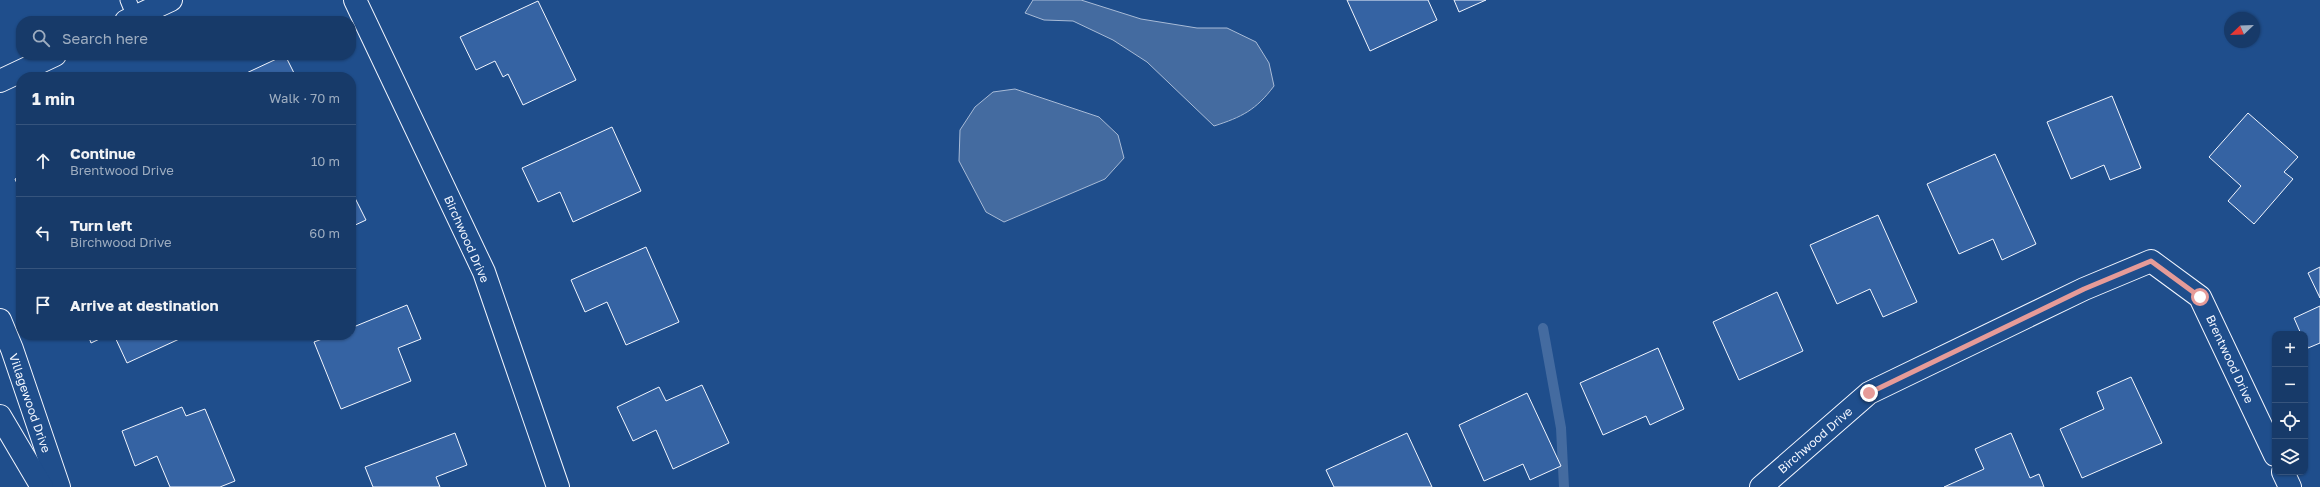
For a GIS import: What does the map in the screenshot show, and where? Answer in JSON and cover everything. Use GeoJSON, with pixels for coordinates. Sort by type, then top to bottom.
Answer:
{"type":"FeatureCollection","features":[{"type":"Feature","properties":{"kind":"street"},"geometry":{"type":"LineString","coordinates":[[130,13],[171,0]]}},
{"type":"Feature","properties":{"kind":"street","name":"Birchwood Drive"},"geometry":{"type":"LineString","coordinates":[[356,0],[484,272],[558,487]]}},
{"type":"Feature","properties":{"kind":"street"},"geometry":{"type":"LineString","coordinates":[[19,72],[44,60]]}},
{"type":"Feature","properties":{"kind":"street"},"geometry":{"type":"LineString","coordinates":[[0,81],[16,73]]}},
{"type":"Feature","properties":{"kind":"street","name":"Birchwood Drive"},"geometry":{"type":"LineString","coordinates":[[1761,487],[1869,393],[2084,289],[2151,261]]}},
{"type":"Feature","properties":{"kind":"street","name":"Brentwood Drive"},"geometry":{"type":"LineString","coordinates":[[2151,261],[2200,297],[2272,449]]}},
{"type":"Feature","properties":{"kind":"street","name":"Villagewood Drive"},"geometry":{"type":"LineString","coordinates":[[0,320],[12,349],[59,487]]}},
{"type":"Feature","properties":{"kind":"street","name":"Villagewood Drive"},"geometry":{"type":"LineString","coordinates":[[0,416],[42,487]]}},
{"type":"Feature","properties":{"kind":"street"},"geometry":{"type":"LineString","coordinates":[[2284,475],[2290,487]]}},
{"type":"Feature","properties":{"kind":"water"},"geometry":{"type":"Polygon","coordinates":[[[1033,0],[1081,0],[1141,19],[1197,28],[1227,28],[1256,42],[1269,63],[1274,86],[1261,101],[1248,112],[1214,126],[1147,62],[1113,40],[1073,21],[1044,20],[1025,13],[1033,0]]]}},
{"type":"Feature","properties":{"kind":"water"},"geometry":{"type":"Polygon","coordinates":[[[1015,89],[1099,117],[1118,135],[1124,158],[1105,179],[1004,222],[986,212],[959,161],[960,130],[975,107],[993,92],[1015,89]]]}},
{"type":"Feature","properties":{"kind":"building"},"geometry":{"type":"Polygon","coordinates":[[[1347,0],[1428,0],[1437,20],[1370,51],[1347,0]]]}},
{"type":"Feature","properties":{"kind":"building"},"geometry":{"type":"Polygon","coordinates":[[[1454,0],[1486,0],[1459,12],[1454,0]]]}},
{"type":"Feature","properties":{"kind":"building"},"geometry":{"type":"Polygon","coordinates":[[[538,1],[576,80],[523,105],[508,74],[503,77],[495,61],[476,70],[460,37],[538,1]]]}},
{"type":"Feature","properties":{"kind":"building"},"geometry":{"type":"Polygon","coordinates":[[[274,60],[288,60],[294,72],[249,72],[274,60]]]}},
{"type":"Feature","properties":{"kind":"building"},"geometry":{"type":"Polygon","coordinates":[[[2112,96],[2141,168],[2110,180],[2104,165],[2071,179],[2047,122],[2112,96]]]}},
{"type":"Feature","properties":{"kind":"building"},"geometry":{"type":"Polygon","coordinates":[[[2248,113],[2298,157],[2284,172],[2293,179],[2254,224],[2228,201],[2241,186],[2209,157],[2248,113]]]}},
{"type":"Feature","properties":{"kind":"building"},"geometry":{"type":"Polygon","coordinates":[[[612,127],[641,191],[573,222],[560,192],[538,202],[522,168],[612,127]]]}},
{"type":"Feature","properties":{"kind":"building"},"geometry":{"type":"Polygon","coordinates":[[[1995,154],[2036,244],[2002,260],[1993,239],[1959,254],[1927,184],[1995,154]]]}},
{"type":"Feature","properties":{"kind":"building"},"geometry":{"type":"Polygon","coordinates":[[[356,200],[366,220],[356,225],[356,200]]]}},
{"type":"Feature","properties":{"kind":"building"},"geometry":{"type":"Polygon","coordinates":[[[1878,215],[1917,302],[1883,317],[1870,289],[1837,304],[1810,245],[1878,215]]]}},
{"type":"Feature","properties":{"kind":"building"},"geometry":{"type":"Polygon","coordinates":[[[646,247],[679,322],[626,345],[607,302],[585,312],[571,280],[646,247]]]}},
{"type":"Feature","properties":{"kind":"building"},"geometry":{"type":"Polygon","coordinates":[[[2320,267],[2320,298],[2308,273],[2320,267]]]}},
{"type":"Feature","properties":{"kind":"building"},"geometry":{"type":"Polygon","coordinates":[[[1777,292],[1803,351],[1739,380],[1713,322],[1777,292]]]}},
{"type":"Feature","properties":{"kind":"building"},"geometry":{"type":"Polygon","coordinates":[[[407,305],[421,339],[398,348],[411,381],[341,409],[314,342],[319,340],[356,340],[356,326],[407,305]]]}},
{"type":"Feature","properties":{"kind":"building"},"geometry":{"type":"Polygon","coordinates":[[[2320,306],[2320,343],[2308,348],[2308,331],[2300,331],[2294,318],[2320,306]]]}},
{"type":"Feature","properties":{"kind":"building"},"geometry":{"type":"Polygon","coordinates":[[[90,340],[97,340],[91,343],[90,340]]]}},
{"type":"Feature","properties":{"kind":"building"},"geometry":{"type":"Polygon","coordinates":[[[116,340],[177,340],[127,363],[116,340]]]}},
{"type":"Feature","properties":{"kind":"building"},"geometry":{"type":"Polygon","coordinates":[[[1658,348],[1684,409],[1650,425],[1646,416],[1603,435],[1580,383],[1658,348]]]}},
{"type":"Feature","properties":{"kind":"building"},"geometry":{"type":"Polygon","coordinates":[[[2131,377],[2162,443],[2082,478],[2060,429],[2104,409],[2097,392],[2131,377]]]}},
{"type":"Feature","properties":{"kind":"building"},"geometry":{"type":"Polygon","coordinates":[[[702,385],[729,443],[673,469],[656,430],[633,441],[617,407],[659,387],[666,401],[702,385]]]}},
{"type":"Feature","properties":{"kind":"building"},"geometry":{"type":"Polygon","coordinates":[[[1527,393],[1561,466],[1530,480],[1523,464],[1484,481],[1459,425],[1527,393]]]}},
{"type":"Feature","properties":{"kind":"building"},"geometry":{"type":"Polygon","coordinates":[[[182,407],[186,416],[205,409],[235,481],[220,487],[170,487],[157,456],[135,466],[122,431],[182,407]]]}},
{"type":"Feature","properties":{"kind":"building"},"geometry":{"type":"Polygon","coordinates":[[[455,433],[467,465],[436,477],[440,487],[373,487],[365,467],[455,433]]]}},
{"type":"Feature","properties":{"kind":"building"},"geometry":{"type":"Polygon","coordinates":[[[1407,433],[1432,487],[1334,487],[1326,470],[1407,433]]]}},
{"type":"Feature","properties":{"kind":"building"},"geometry":{"type":"Polygon","coordinates":[[[2011,433],[2030,478],[2039,474],[2044,487],[1944,487],[1984,469],[1975,449],[2011,433]]]}},
{"type":"Feature","properties":{"kind":"waterway"},"geometry":{"type":"LineString","coordinates":[[1543,328],[1561,428],[1564,487]]}},
{"type":"Feature","properties":{"kind":"route"},"geometry":{"type":"LineString","coordinates":[[1869,393],[2084,289],[2151,261],[2200,297]]}}]}
